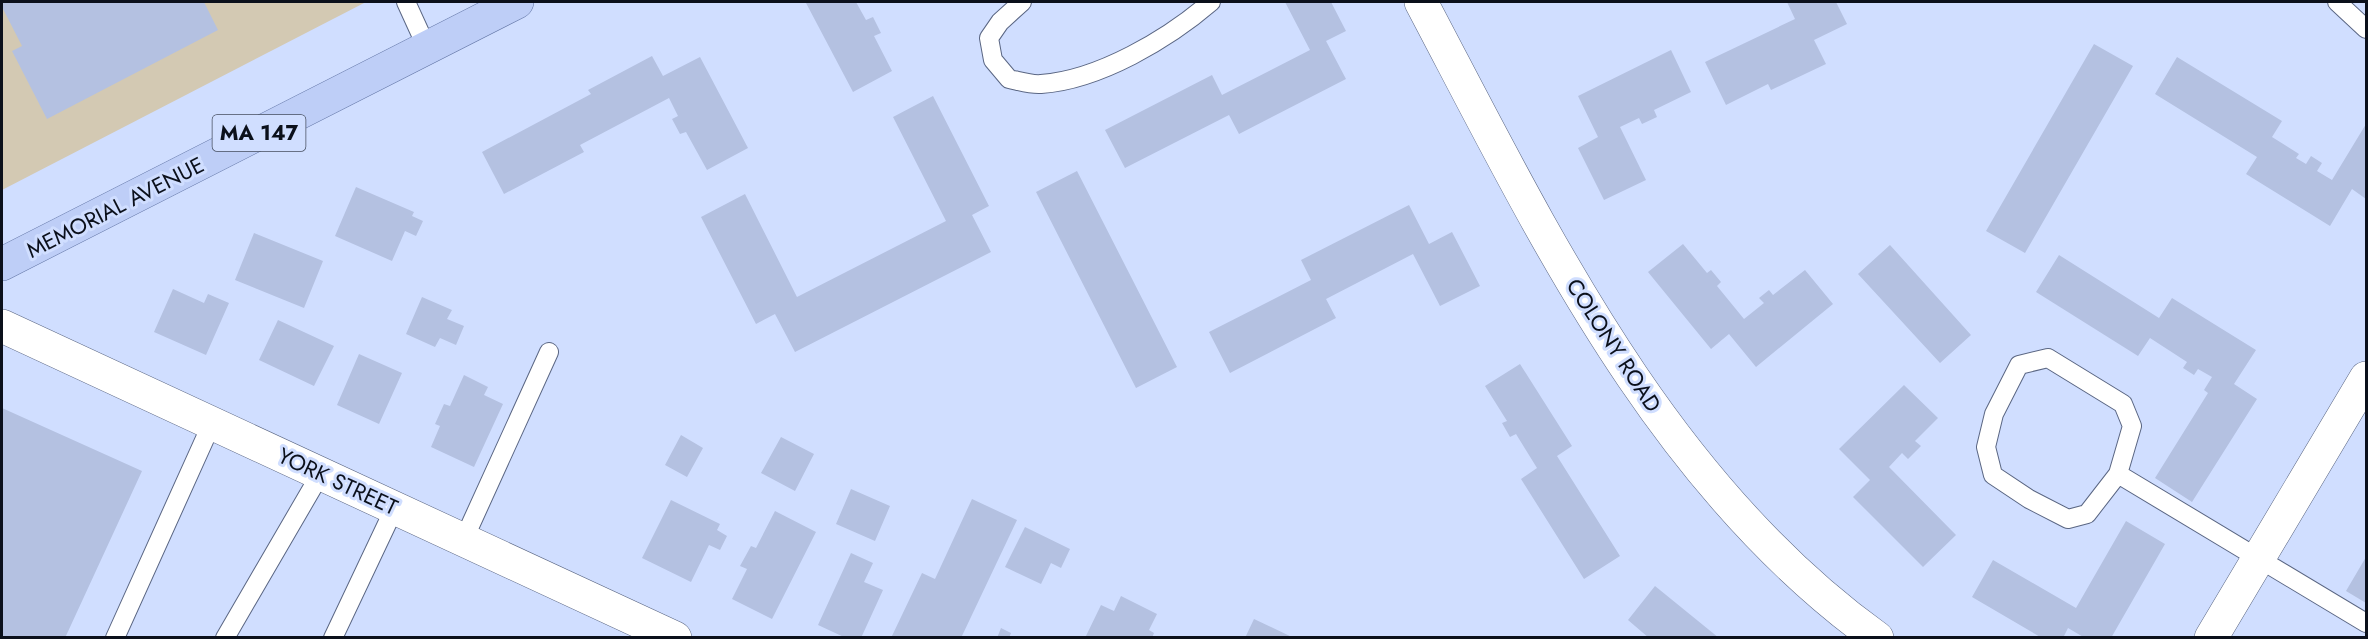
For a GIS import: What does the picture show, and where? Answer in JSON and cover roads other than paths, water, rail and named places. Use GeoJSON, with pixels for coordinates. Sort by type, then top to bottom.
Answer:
{"type":"FeatureCollection","features":[{"type":"Feature","properties":{"kind":"main road","name":"MEMORIAL AVENUE"},"geometry":{"type":"LineString","coordinates":[[2,264],[517,2]]}},
{"type":"Feature","properties":{"kind":"street","name":"COLONY ROAD"},"geometry":{"type":"LineString","coordinates":[[1421,2],[1568,275],[1632,375],[1716,487],[1767,543],[1817,590],[1877,638]]}},
{"type":"Feature","properties":{"kind":"street","name":"YORK STREET"},"geometry":{"type":"LineString","coordinates":[[2,326],[675,638]]}},
{"type":"Feature","properties":{"kind":"street"},"geometry":{"type":"LineString","coordinates":[[2211,638],[2367,378]]}},
{"type":"Feature","properties":{"kind":"lane"},"geometry":{"type":"LineString","coordinates":[[406,2],[427,48]]}},
{"type":"Feature","properties":{"kind":"lane"},"geometry":{"type":"LineString","coordinates":[[1022,2],[1000,22],[989,38],[993,60],[1009,80],[1040,84],[1088,75],[1151,44],[1211,2]]}},
{"type":"Feature","properties":{"kind":"lane"},"geometry":{"type":"LineString","coordinates":[[2337,2],[2367,29]]}},
{"type":"Feature","properties":{"kind":"lane"},"geometry":{"type":"LineString","coordinates":[[464,539],[549,352]]}},
{"type":"Feature","properties":{"kind":"lane"},"geometry":{"type":"LineString","coordinates":[[2048,358],[2123,404],[2132,426],[2118,474],[2087,514],[2068,519],[2029,499],[1994,475],[1986,447],[1994,414],[2019,365],[2048,358]]}},
{"type":"Feature","properties":{"kind":"lane"},"geometry":{"type":"LineString","coordinates":[[115,638],[212,423]]}},
{"type":"Feature","properties":{"kind":"lane"},"geometry":{"type":"LineString","coordinates":[[225,638],[321,473]]}},
{"type":"Feature","properties":{"kind":"lane"},"geometry":{"type":"LineString","coordinates":[[2118,474],[2367,623]]}},
{"type":"Feature","properties":{"kind":"lane"},"geometry":{"type":"LineString","coordinates":[[333,638],[395,507]]}}]}
